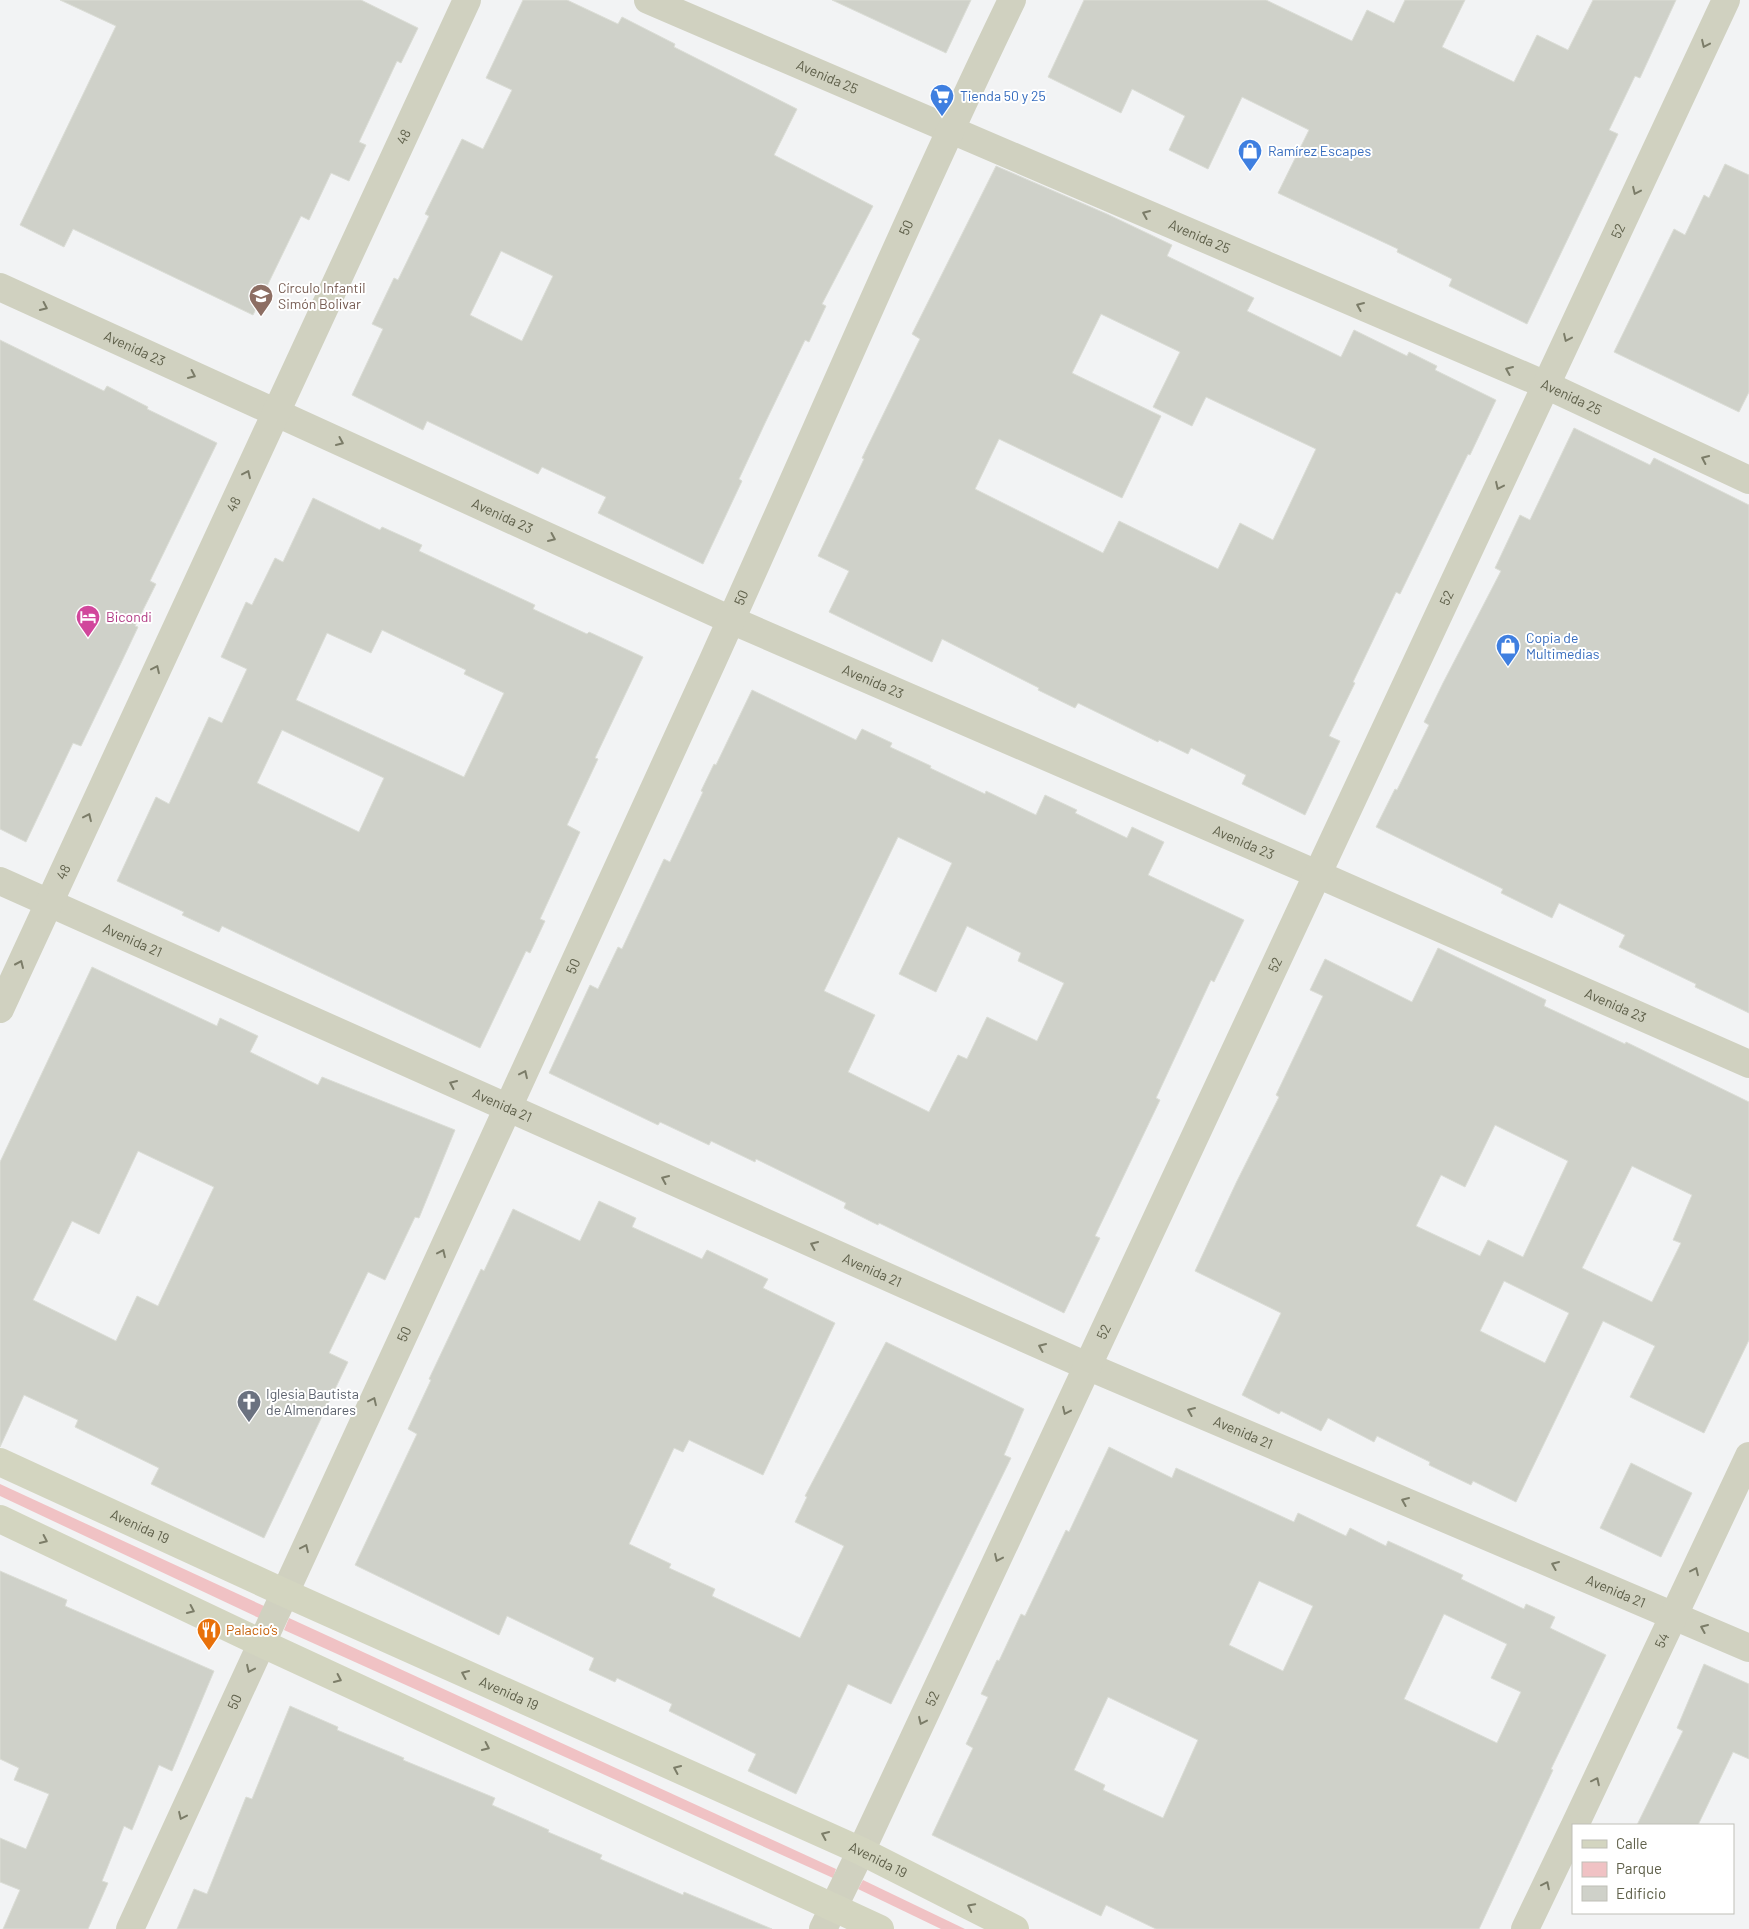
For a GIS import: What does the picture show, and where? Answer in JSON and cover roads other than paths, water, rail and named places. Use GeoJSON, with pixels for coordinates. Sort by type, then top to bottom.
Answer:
{"type":"FeatureCollection","features":[{"type":"Feature","properties":{"kind":"main road","name":"Avenida 19"},"geometry":{"type":"LineString","coordinates":[[0,1462],[285,1593],[862,1851],[1015,1929]]}},
{"type":"Feature","properties":{"kind":"main road"},"geometry":{"type":"LineString","coordinates":[[0,1519],[261,1643],[828,1918],[880,1929]]}},
{"type":"Feature","properties":{"kind":"street","name":"48"},"geometry":{"type":"LineString","coordinates":[[0,1009],[467,0]]}},
{"type":"Feature","properties":{"kind":"street","name":"Avenida 25"},"geometry":{"type":"LineString","coordinates":[[648,0],[1546,385],[1749,480]]}},
{"type":"Feature","properties":{"kind":"street","name":"50"},"geometry":{"type":"LineString","coordinates":[[130,1929],[508,1109],[731,620],[950,129],[1012,0]]}},
{"type":"Feature","properties":{"kind":"street","name":"52"},"geometry":{"type":"LineString","coordinates":[[828,1918],[862,1851],[1726,0]]}},
{"type":"Feature","properties":{"kind":"street","name":"Avenida 23"},"geometry":{"type":"LineString","coordinates":[[0,287],[731,620],[1749,1064]]}},
{"type":"Feature","properties":{"kind":"street","name":"Avenida 21"},"geometry":{"type":"LineString","coordinates":[[0,881],[47,904],[1087,1366],[1749,1648]]}},
{"type":"Feature","properties":{"kind":"street","name":"54"},"geometry":{"type":"LineString","coordinates":[[1574,1824],[1675,1616],[1749,1456]]}},
{"type":"Feature","properties":{"kind":"street"},"geometry":{"type":"LineString","coordinates":[[1525,1929],[1572,1831]]}},
{"type":"Feature","properties":{"kind":"place","name":"Tienda 50 y 25"},"geometry":{"type":"Point","coordinates":[942,117]}},
{"type":"Feature","properties":{"kind":"place","name":"Ramírez Escapes"},"geometry":{"type":"Point","coordinates":[1250,172]}},
{"type":"Feature","properties":{"kind":"place","name":"Círculo Infantil Simón Bolivar"},"geometry":{"type":"Point","coordinates":[261,317]}},
{"type":"Feature","properties":{"kind":"place","name":"Bicondi"},"geometry":{"type":"Point","coordinates":[88,638]}},
{"type":"Feature","properties":{"kind":"place","name":"Copia de Multimedias"},"geometry":{"type":"Point","coordinates":[1508,667]}},
{"type":"Feature","properties":{"kind":"place","name":"Iglesia Bautista de Almendares"},"geometry":{"type":"Point","coordinates":[249,1423]}},
{"type":"Feature","properties":{"kind":"place","name":"Palacio’s"},"geometry":{"type":"Point","coordinates":[209,1651]}}]}
